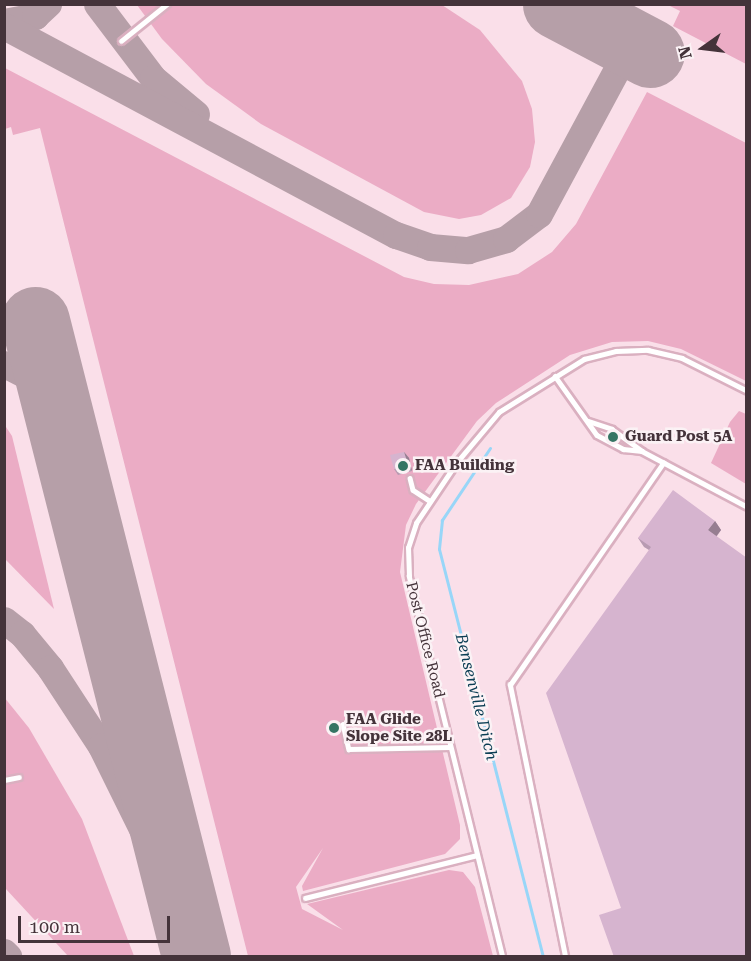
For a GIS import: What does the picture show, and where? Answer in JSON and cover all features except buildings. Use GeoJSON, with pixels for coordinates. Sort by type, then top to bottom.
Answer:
{"type":"FeatureCollection","features":[{"type":"Feature","properties":{"kind":"lane"},"geometry":{"type":"LineString","coordinates":[[121,41],[167,4]]}},
{"type":"Feature","properties":{"kind":"lane","name":"Post Office Road"},"geometry":{"type":"LineString","coordinates":[[502,957],[409,576],[408,548],[416,523],[430,501],[499,412],[584,359],[616,351],[648,350],[681,358],[747,390]]}},
{"type":"Feature","properties":{"kind":"lane"},"geometry":{"type":"LineString","coordinates":[[555,376],[597,435],[614,445],[642,451]]}},
{"type":"Feature","properties":{"kind":"lane"},"geometry":{"type":"LineString","coordinates":[[588,421],[612,429],[663,463],[747,506]]}},
{"type":"Feature","properties":{"kind":"lane"},"geometry":{"type":"LineString","coordinates":[[565,957],[510,685],[663,463]]}},
{"type":"Feature","properties":{"kind":"lane"},"geometry":{"type":"LineString","coordinates":[[410,478],[413,490],[430,501]]}},
{"type":"Feature","properties":{"kind":"lane"},"geometry":{"type":"LineString","coordinates":[[343,724],[350,749],[450,747]]}},
{"type":"Feature","properties":{"kind":"lane"},"geometry":{"type":"LineString","coordinates":[[4,780],[19,777]]}},
{"type":"Feature","properties":{"kind":"lane"},"geometry":{"type":"LineString","coordinates":[[305,898],[477,855]]}},
{"type":"Feature","properties":{"kind":"shaded area"},"geometry":{"type":"Polygon","coordinates":[[[137,5],[442,5],[480,30],[522,81],[532,109],[535,142],[530,167],[511,198],[481,215],[459,219],[424,212],[261,124],[206,84],[162,39],[137,5]]]}},
{"type":"Feature","properties":{"kind":"shaded area"},"geometry":{"type":"Polygon","coordinates":[[[668,5],[746,5],[746,64],[673,26],[680,11],[668,5]]]}},
{"type":"Feature","properties":{"kind":"shaded area"},"geometry":{"type":"Polygon","coordinates":[[[5,68],[404,277],[434,284],[469,285],[518,274],[552,252],[576,224],[647,92],[746,143],[746,381],[681,349],[648,341],[612,342],[570,355],[496,403],[477,421],[416,504],[406,525],[400,572],[460,825],[460,839],[445,854],[303,891],[302,886],[323,848],[296,887],[302,909],[343,930],[307,904],[449,870],[463,872],[475,887],[493,956],[248,956],[40,128],[13,135],[11,127],[5,129],[5,68]]]}},
{"type":"Feature","properties":{"kind":"shaded area"},"geometry":{"type":"Polygon","coordinates":[[[739,411],[746,414],[746,484],[711,463],[730,422],[739,411]]]}},
{"type":"Feature","properties":{"kind":"shaded area"},"geometry":{"type":"Polygon","coordinates":[[[4,424],[12,436],[54,609],[5,559],[4,424]]]}},
{"type":"Feature","properties":{"kind":"shaded area"},"geometry":{"type":"Polygon","coordinates":[[[4,697],[29,728],[82,819],[134,956],[68,956],[5,888],[4,697]]]}},
{"type":"Feature","properties":{"kind":"waterway","name":"Bensenville Ditch"},"geometry":{"type":"LineString","coordinates":[[490,448],[442,520],[439,549],[543,956]]}},
{"type":"Feature","properties":{"kind":"taxiway"},"geometry":{"type":"LineString","coordinates":[[4,22],[35,16],[48,4]]}},
{"type":"Feature","properties":{"kind":"taxiway"},"geometry":{"type":"LineString","coordinates":[[97,4],[153,78],[196,114]]}},
{"type":"Feature","properties":{"kind":"taxiway"},"geometry":{"type":"LineString","coordinates":[[4,26],[396,235],[430,247],[468,250],[506,239],[539,214],[631,43]]}},
{"type":"Feature","properties":{"kind":"taxiway"},"geometry":{"type":"LineString","coordinates":[[4,364],[37,381],[58,409]]}},
{"type":"Feature","properties":{"kind":"taxiway"},"geometry":{"type":"LineString","coordinates":[[4,620],[22,634],[50,668],[101,746],[152,849],[193,956]]}},
{"type":"Feature","properties":{"kind":"taxiway"},"geometry":{"type":"LineString","coordinates":[[4,952],[8,956]]}},
{"type":"Feature","properties":{"kind":"runway"},"geometry":{"type":"LineString","coordinates":[[557,4],[650,53]]}},
{"type":"Feature","properties":{"kind":"runway"},"geometry":{"type":"LineString","coordinates":[[35,321],[196,956]]}},
{"type":"Feature","properties":{"kind":"place","name":"Guard Post 5A"},"geometry":{"type":"Point","coordinates":[613,437]}},
{"type":"Feature","properties":{"kind":"place","name":"FAA Building"},"geometry":{"type":"Point","coordinates":[403,466]}},
{"type":"Feature","properties":{"kind":"place","name":"FAA Glide Slope Site 28L"},"geometry":{"type":"Point","coordinates":[334,728]}}]}
